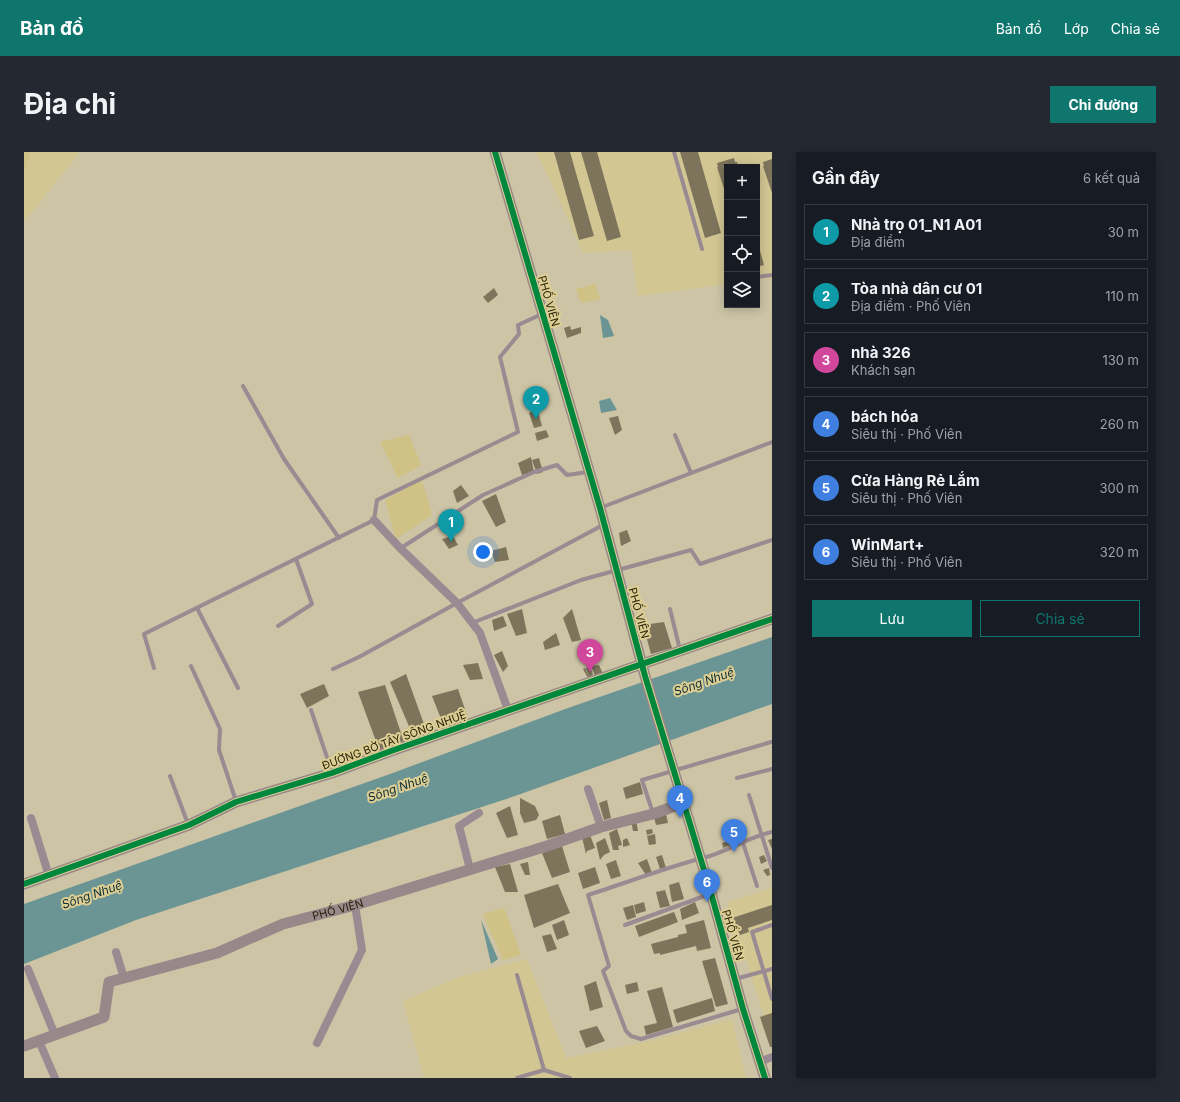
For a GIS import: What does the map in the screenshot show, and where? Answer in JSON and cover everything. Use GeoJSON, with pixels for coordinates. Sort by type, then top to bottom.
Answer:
{"type":"FeatureCollection","features":[{"type":"Feature","properties":{"kind":"street","name":"PHỐ VIÊN"},"geometry":{"type":"LineString","coordinates":[[495,152],[600,508],[645,676],[674,770],[743,1009],[765,1078]]}},
{"type":"Feature","properties":{"kind":"street"},"geometry":{"type":"LineString","coordinates":[[374,520],[400,548],[457,603],[480,633],[508,710]]}},
{"type":"Feature","properties":{"kind":"street","name":"ĐƯỜNG BỜ TÂY SÔNG NHUỆ"},"geometry":{"type":"LineString","coordinates":[[24,884],[189,825],[236,802],[332,773],[772,618]]}},
{"type":"Feature","properties":{"kind":"street"},"geometry":{"type":"LineString","coordinates":[[588,789],[601,827]]}},
{"type":"Feature","properties":{"kind":"street","name":"PHỐ VIÊN"},"geometry":{"type":"LineString","coordinates":[[24,1046],[104,1017],[109,982],[217,953],[283,924],[355,905],[546,846],[601,827],[653,814],[683,803]]}},
{"type":"Feature","properties":{"kind":"street"},"geometry":{"type":"LineString","coordinates":[[470,869],[459,826],[480,813]]}},
{"type":"Feature","properties":{"kind":"street"},"geometry":{"type":"LineString","coordinates":[[31,818],[49,876]]}},
{"type":"Feature","properties":{"kind":"street"},"geometry":{"type":"LineString","coordinates":[[317,1043],[362,950],[355,905]]}},
{"type":"Feature","properties":{"kind":"street"},"geometry":{"type":"LineString","coordinates":[[116,952],[124,978]]}},
{"type":"Feature","properties":{"kind":"street"},"geometry":{"type":"LineString","coordinates":[[28,969],[55,1035]]}},
{"type":"Feature","properties":{"kind":"street"},"geometry":{"type":"LineString","coordinates":[[39,1041],[55,1078]]}},
{"type":"Feature","properties":{"kind":"street"},"geometry":{"type":"LineString","coordinates":[[760,1062],[772,1057]]}},
{"type":"Feature","properties":{"kind":"lane"},"geometry":{"type":"LineString","coordinates":[[674,152],[702,249]]}},
{"type":"Feature","properties":{"kind":"lane"},"geometry":{"type":"LineString","coordinates":[[760,277],[772,275]]}},
{"type":"Feature","properties":{"kind":"lane"},"geometry":{"type":"LineString","coordinates":[[154,668],[144,634],[374,520],[377,500],[518,432],[500,357],[519,334],[518,325],[542,314]]}},
{"type":"Feature","properties":{"kind":"lane"},"geometry":{"type":"LineString","coordinates":[[243,386],[284,459],[339,538]]}},
{"type":"Feature","properties":{"kind":"lane"},"geometry":{"type":"LineString","coordinates":[[675,435],[690,473]]}},
{"type":"Feature","properties":{"kind":"lane"},"geometry":{"type":"LineString","coordinates":[[600,508],[772,442]]}},
{"type":"Feature","properties":{"kind":"lane"},"geometry":{"type":"LineString","coordinates":[[400,548],[483,495],[534,472],[557,465],[567,475],[589,472]]}},
{"type":"Feature","properties":{"kind":"lane"},"geometry":{"type":"LineString","coordinates":[[333,669],[359,657],[604,525]]}},
{"type":"Feature","properties":{"kind":"lane"},"geometry":{"type":"LineString","coordinates":[[472,623],[581,580],[617,570],[691,550],[700,564],[772,540]]}},
{"type":"Feature","properties":{"kind":"lane"},"geometry":{"type":"LineString","coordinates":[[278,626],[312,604],[296,560]]}},
{"type":"Feature","properties":{"kind":"lane"},"geometry":{"type":"LineString","coordinates":[[197,608],[238,688]]}},
{"type":"Feature","properties":{"kind":"lane"},"geometry":{"type":"LineString","coordinates":[[670,609],[680,650]]}},
{"type":"Feature","properties":{"kind":"lane"},"geometry":{"type":"LineString","coordinates":[[191,666],[220,729],[219,750],[236,802]]}},
{"type":"Feature","properties":{"kind":"lane"},"geometry":{"type":"LineString","coordinates":[[311,710],[332,773]]}},
{"type":"Feature","properties":{"kind":"lane"},"geometry":{"type":"LineString","coordinates":[[653,814],[642,780],[771,742]]}},
{"type":"Feature","properties":{"kind":"lane"},"geometry":{"type":"LineString","coordinates":[[737,778],[772,770]]}},
{"type":"Feature","properties":{"kind":"lane"},"geometry":{"type":"LineString","coordinates":[[170,776],[189,825]]}},
{"type":"Feature","properties":{"kind":"lane"},"geometry":{"type":"LineString","coordinates":[[749,796],[772,868]]}},
{"type":"Feature","properties":{"kind":"lane"},"geometry":{"type":"LineString","coordinates":[[743,1009],[641,1039],[630,1036],[626,1031],[603,971],[609,966],[588,895],[744,843],[762,834],[772,832]]}},
{"type":"Feature","properties":{"kind":"lane"},"geometry":{"type":"LineString","coordinates":[[744,843],[757,886]]}},
{"type":"Feature","properties":{"kind":"lane"},"geometry":{"type":"LineString","coordinates":[[625,925],[710,893]]}},
{"type":"Feature","properties":{"kind":"lane"},"geometry":{"type":"LineString","coordinates":[[772,926],[752,932],[772,999]]}},
{"type":"Feature","properties":{"kind":"lane"},"geometry":{"type":"LineString","coordinates":[[735,980],[772,969]]}},
{"type":"Feature","properties":{"kind":"lane"},"geometry":{"type":"LineString","coordinates":[[517,975],[544,1070]]}},
{"type":"Feature","properties":{"kind":"lane"},"geometry":{"type":"LineString","coordinates":[[516,1078],[544,1070],[570,1078]]}},
{"type":"Feature","properties":{"kind":"shaded area"},"geometry":{"type":"Polygon","coordinates":[[[24,152],[80,152],[24,222],[24,152]]]}},
{"type":"Feature","properties":{"kind":"shaded area"},"geometry":{"type":"Polygon","coordinates":[[[24,152],[31,152],[24,169],[24,152]]]}},
{"type":"Feature","properties":{"kind":"shaded area"},"geometry":{"type":"Polygon","coordinates":[[[536,152],[772,152],[772,278],[760,280],[760,164],[724,164],[724,284],[638,296],[631,250],[583,253],[536,152]]]}},
{"type":"Feature","properties":{"kind":"shaded area"},"geometry":{"type":"Polygon","coordinates":[[[595,284],[600,299],[581,303],[576,289],[595,284]]]}},
{"type":"Feature","properties":{"kind":"shaded area"},"geometry":{"type":"Polygon","coordinates":[[[409,435],[421,465],[398,478],[380,442],[409,435]]]}},
{"type":"Feature","properties":{"kind":"shaded area"},"geometry":{"type":"Polygon","coordinates":[[[422,480],[432,515],[396,539],[385,500],[422,480]]]}},
{"type":"Feature","properties":{"kind":"shaded area"},"geometry":{"type":"Polygon","coordinates":[[[772,888],[772,1051],[760,1017],[764,1016],[741,944],[736,941],[729,919],[728,902],[772,888]]]}},
{"type":"Feature","properties":{"kind":"shaded area"},"geometry":{"type":"Polygon","coordinates":[[[504,908],[521,955],[503,960],[483,914],[504,908]]]}},
{"type":"Feature","properties":{"kind":"shaded area"},"geometry":{"type":"Polygon","coordinates":[[[527,959],[566,1058],[654,1040],[732,1019],[746,1078],[424,1078],[403,1001],[459,977],[527,959]]]}},
{"type":"Feature","properties":{"kind":"water"},"geometry":{"type":"Polygon","coordinates":[[[600,315],[608,320],[614,336],[603,338],[600,315]]]}},
{"type":"Feature","properties":{"kind":"water"},"geometry":{"type":"Polygon","coordinates":[[[610,398],[617,410],[601,413],[599,401],[610,398]]]}},
{"type":"Feature","properties":{"kind":"water","name":"Sông Nhuệ"},"geometry":{"type":"Polygon","coordinates":[[[772,637],[772,704],[515,796],[136,920],[24,964],[24,904],[390,774],[568,708],[772,637]]]}},
{"type":"Feature","properties":{"kind":"water"},"geometry":{"type":"Polygon","coordinates":[[[481,920],[498,959],[491,964],[481,920]]]}},
{"type":"Feature","properties":{"kind":"building"},"geometry":{"type":"Polygon","coordinates":[[[554,152],[570,152],[594,236],[579,240],[554,152]]]}},
{"type":"Feature","properties":{"kind":"building"},"geometry":{"type":"Polygon","coordinates":[[[581,152],[597,152],[621,237],[607,241],[581,152]]]}},
{"type":"Feature","properties":{"kind":"building"},"geometry":{"type":"Polygon","coordinates":[[[680,152],[698,152],[721,233],[705,238],[680,152]]]}},
{"type":"Feature","properties":{"kind":"building"},"geometry":{"type":"Polygon","coordinates":[[[734,158],[735,162],[737,162],[737,164],[724,164],[724,189],[717,167],[717,163],[734,158]]]}},
{"type":"Feature","properties":{"kind":"building"},"geometry":{"type":"Polygon","coordinates":[[[772,159],[772,193],[763,162],[772,159]]]}},
{"type":"Feature","properties":{"kind":"building"},"geometry":{"type":"Polygon","coordinates":[[[760,251],[764,265],[760,266],[760,251]]]}},
{"type":"Feature","properties":{"kind":"building"},"geometry":{"type":"Polygon","coordinates":[[[494,288],[498,295],[488,303],[483,297],[494,288]]]}},
{"type":"Feature","properties":{"kind":"building"},"geometry":{"type":"Polygon","coordinates":[[[570,326],[571,330],[581,327],[581,333],[567,338],[564,328],[570,326]]]}},
{"type":"Feature","properties":{"kind":"building"},"geometry":{"type":"Polygon","coordinates":[[[537,408],[542,426],[534,428],[529,413],[537,408]]]}},
{"type":"Feature","properties":{"kind":"building"},"geometry":{"type":"Polygon","coordinates":[[[618,416],[622,430],[615,435],[609,418],[618,416]]]}},
{"type":"Feature","properties":{"kind":"building"},"geometry":{"type":"Polygon","coordinates":[[[546,430],[549,437],[537,441],[535,433],[546,430]]]}},
{"type":"Feature","properties":{"kind":"building"},"geometry":{"type":"Polygon","coordinates":[[[531,457],[534,472],[522,475],[518,463],[531,457]]]}},
{"type":"Feature","properties":{"kind":"building"},"geometry":{"type":"Polygon","coordinates":[[[539,458],[543,472],[537,474],[532,460],[539,458]]]}},
{"type":"Feature","properties":{"kind":"building"},"geometry":{"type":"Polygon","coordinates":[[[461,485],[469,496],[457,503],[453,491],[461,485]]]}},
{"type":"Feature","properties":{"kind":"building"},"geometry":{"type":"Polygon","coordinates":[[[496,494],[506,522],[496,527],[482,501],[496,494]]]}},
{"type":"Feature","properties":{"kind":"building"},"geometry":{"type":"Polygon","coordinates":[[[627,530],[631,541],[621,546],[619,533],[627,530]]]}},
{"type":"Feature","properties":{"kind":"building"},"geometry":{"type":"Polygon","coordinates":[[[453,536],[458,545],[449,549],[442,539],[453,536]]]}},
{"type":"Feature","properties":{"kind":"building"},"geometry":{"type":"Polygon","coordinates":[[[506,547],[509,560],[495,562],[491,551],[506,547]]]}},
{"type":"Feature","properties":{"kind":"building"},"geometry":{"type":"Polygon","coordinates":[[[522,609],[527,633],[516,636],[507,614],[522,609]]]}},
{"type":"Feature","properties":{"kind":"building"},"geometry":{"type":"Polygon","coordinates":[[[572,609],[581,640],[572,642],[563,618],[572,609]]]}},
{"type":"Feature","properties":{"kind":"building"},"geometry":{"type":"Polygon","coordinates":[[[503,616],[507,626],[494,631],[492,620],[503,616]]]}},
{"type":"Feature","properties":{"kind":"building"},"geometry":{"type":"Polygon","coordinates":[[[664,622],[672,648],[651,654],[643,625],[664,622]]]}},
{"type":"Feature","properties":{"kind":"building"},"geometry":{"type":"Polygon","coordinates":[[[556,633],[560,645],[545,650],[543,642],[556,633]]]}},
{"type":"Feature","properties":{"kind":"building"},"geometry":{"type":"Polygon","coordinates":[[[502,651],[508,666],[503,672],[494,655],[502,651]]]}},
{"type":"Feature","properties":{"kind":"building"},"geometry":{"type":"Polygon","coordinates":[[[478,663],[483,679],[470,680],[463,665],[478,663]]]}},
{"type":"Feature","properties":{"kind":"building"},"geometry":{"type":"Polygon","coordinates":[[[599,665],[603,674],[595,676],[591,666],[599,665]]]}},
{"type":"Feature","properties":{"kind":"building"},"geometry":{"type":"Polygon","coordinates":[[[590,666],[593,675],[589,677],[586,668],[590,666]]]}},
{"type":"Feature","properties":{"kind":"building"},"geometry":{"type":"Polygon","coordinates":[[[585,668],[589,677],[588,678],[583,669],[585,668]]]}},
{"type":"Feature","properties":{"kind":"building"},"geometry":{"type":"Polygon","coordinates":[[[406,674],[424,724],[411,731],[390,682],[406,674]]]}},
{"type":"Feature","properties":{"kind":"building"},"geometry":{"type":"Polygon","coordinates":[[[324,684],[329,696],[307,708],[300,694],[324,684]]]}},
{"type":"Feature","properties":{"kind":"building"},"geometry":{"type":"Polygon","coordinates":[[[385,685],[405,745],[381,755],[358,692],[385,685]]]}},
{"type":"Feature","properties":{"kind":"building"},"geometry":{"type":"Polygon","coordinates":[[[458,689],[469,721],[445,729],[432,696],[458,689]]]}},
{"type":"Feature","properties":{"kind":"building"},"geometry":{"type":"Polygon","coordinates":[[[640,782],[643,794],[626,799],[623,788],[640,782]]]}},
{"type":"Feature","properties":{"kind":"building"},"geometry":{"type":"Polygon","coordinates":[[[520,798],[535,806],[539,815],[536,820],[524,823],[520,813],[520,798]]]}},
{"type":"Feature","properties":{"kind":"building"},"geometry":{"type":"Polygon","coordinates":[[[607,800],[611,818],[604,820],[599,803],[607,800]]]}},
{"type":"Feature","properties":{"kind":"building"},"geometry":{"type":"Polygon","coordinates":[[[510,806],[518,835],[507,838],[496,813],[510,806]]]}},
{"type":"Feature","properties":{"kind":"building"},"geometry":{"type":"Polygon","coordinates":[[[666,814],[668,823],[656,825],[654,817],[666,814]]]}},
{"type":"Feature","properties":{"kind":"building"},"geometry":{"type":"Polygon","coordinates":[[[560,815],[565,834],[547,839],[542,821],[560,815]]]}},
{"type":"Feature","properties":{"kind":"building"},"geometry":{"type":"Polygon","coordinates":[[[636,819],[638,831],[633,831],[631,820],[636,819]]]}},
{"type":"Feature","properties":{"kind":"building"},"geometry":{"type":"Polygon","coordinates":[[[617,829],[622,845],[618,846],[619,850],[613,850],[609,833],[617,829]]]}},
{"type":"Feature","properties":{"kind":"building"},"geometry":{"type":"Polygon","coordinates":[[[652,829],[653,833],[647,835],[646,830],[652,829]]]}},
{"type":"Feature","properties":{"kind":"building"},"geometry":{"type":"Polygon","coordinates":[[[655,834],[656,844],[649,845],[647,836],[655,834]]]}},
{"type":"Feature","properties":{"kind":"building"},"geometry":{"type":"Polygon","coordinates":[[[590,835],[595,848],[587,851],[586,854],[582,837],[590,835]]]}},
{"type":"Feature","properties":{"kind":"building"},"geometry":{"type":"Polygon","coordinates":[[[605,838],[610,852],[604,855],[600,860],[596,843],[605,838]]]}},
{"type":"Feature","properties":{"kind":"building"},"geometry":{"type":"Polygon","coordinates":[[[627,838],[630,845],[623,847],[623,840],[627,838]]]}},
{"type":"Feature","properties":{"kind":"building"},"geometry":{"type":"Polygon","coordinates":[[[772,839],[772,849],[768,840],[772,839]]]}},
{"type":"Feature","properties":{"kind":"building"},"geometry":{"type":"Polygon","coordinates":[[[731,840],[733,844],[723,848],[722,843],[731,840]]]}},
{"type":"Feature","properties":{"kind":"building"},"geometry":{"type":"Polygon","coordinates":[[[562,846],[570,872],[552,878],[542,853],[562,846]]]}},
{"type":"Feature","properties":{"kind":"building"},"geometry":{"type":"Polygon","coordinates":[[[662,855],[666,868],[660,869],[656,857],[662,855]]]}},
{"type":"Feature","properties":{"kind":"building"},"geometry":{"type":"Polygon","coordinates":[[[764,855],[767,861],[761,864],[759,857],[764,855]]]}},
{"type":"Feature","properties":{"kind":"building"},"geometry":{"type":"Polygon","coordinates":[[[647,859],[652,873],[646,875],[638,863],[647,859]]]}},
{"type":"Feature","properties":{"kind":"building"},"geometry":{"type":"Polygon","coordinates":[[[616,860],[621,876],[611,879],[606,864],[616,860]]]}},
{"type":"Feature","properties":{"kind":"building"},"geometry":{"type":"Polygon","coordinates":[[[528,862],[530,875],[525,875],[520,864],[528,862]]]}},
{"type":"Feature","properties":{"kind":"building"},"geometry":{"type":"Polygon","coordinates":[[[510,864],[518,892],[505,892],[495,867],[510,864]]]}},
{"type":"Feature","properties":{"kind":"building"},"geometry":{"type":"Polygon","coordinates":[[[595,867],[600,883],[583,889],[578,873],[595,867]]]}},
{"type":"Feature","properties":{"kind":"building"},"geometry":{"type":"Polygon","coordinates":[[[769,868],[770,875],[767,876],[763,870],[769,868]]]}},
{"type":"Feature","properties":{"kind":"building"},"geometry":{"type":"Polygon","coordinates":[[[679,882],[684,899],[672,902],[669,885],[679,882]]]}},
{"type":"Feature","properties":{"kind":"building"},"geometry":{"type":"Polygon","coordinates":[[[558,884],[570,913],[534,928],[524,895],[558,884]]]}},
{"type":"Feature","properties":{"kind":"building"},"geometry":{"type":"Polygon","coordinates":[[[665,890],[670,906],[660,908],[656,892],[665,890]]]}},
{"type":"Feature","properties":{"kind":"building"},"geometry":{"type":"Polygon","coordinates":[[[644,902],[646,911],[636,914],[634,905],[644,902]]]}},
{"type":"Feature","properties":{"kind":"building"},"geometry":{"type":"Polygon","coordinates":[[[695,902],[699,913],[682,920],[680,909],[695,902]]]}},
{"type":"Feature","properties":{"kind":"building"},"geometry":{"type":"Polygon","coordinates":[[[633,905],[636,917],[627,920],[623,908],[633,905]]]}},
{"type":"Feature","properties":{"kind":"building"},"geometry":{"type":"Polygon","coordinates":[[[772,905],[772,920],[748,928],[749,932],[740,935],[738,930],[733,932],[729,919],[772,905]]]}},
{"type":"Feature","properties":{"kind":"building"},"geometry":{"type":"Polygon","coordinates":[[[674,912],[678,922],[639,937],[635,926],[674,912]]]}},
{"type":"Feature","properties":{"kind":"building"},"geometry":{"type":"Polygon","coordinates":[[[564,920],[569,935],[557,940],[552,925],[564,920]]]}},
{"type":"Feature","properties":{"kind":"building"},"geometry":{"type":"Polygon","coordinates":[[[704,920],[711,948],[697,951],[696,946],[660,955],[660,953],[654,954],[651,944],[687,933],[685,925],[704,920]]]}},
{"type":"Feature","properties":{"kind":"building"},"geometry":{"type":"Polygon","coordinates":[[[551,934],[557,949],[547,952],[542,936],[551,934]]]}},
{"type":"Feature","properties":{"kind":"building"},"geometry":{"type":"Polygon","coordinates":[[[715,958],[728,1004],[716,1007],[702,961],[715,958]]]}},
{"type":"Feature","properties":{"kind":"building"},"geometry":{"type":"Polygon","coordinates":[[[596,981],[603,1007],[590,1011],[584,986],[596,981]]]}},
{"type":"Feature","properties":{"kind":"building"},"geometry":{"type":"Polygon","coordinates":[[[637,982],[639,991],[627,994],[625,985],[637,982]]]}},
{"type":"Feature","properties":{"kind":"building"},"geometry":{"type":"Polygon","coordinates":[[[662,987],[673,1027],[646,1035],[644,1026],[657,1023],[647,991],[662,987]]]}},
{"type":"Feature","properties":{"kind":"building"},"geometry":{"type":"Polygon","coordinates":[[[712,998],[715,1011],[677,1023],[673,1010],[712,998]]]}},
{"type":"Feature","properties":{"kind":"building"},"geometry":{"type":"Polygon","coordinates":[[[772,1013],[772,1047],[770,1047],[760,1017],[772,1013]]]}},
{"type":"Feature","properties":{"kind":"building"},"geometry":{"type":"Polygon","coordinates":[[[597,1026],[605,1041],[586,1048],[579,1031],[597,1026]]]}},
{"type":"Feature","properties":{"kind":"cycle path"},"geometry":{"type":"LineString","coordinates":[[495,152],[600,508],[645,676],[711,893],[743,1009],[765,1078]]}},
{"type":"Feature","properties":{"kind":"cycle path"},"geometry":{"type":"LineString","coordinates":[[24,884],[189,825],[236,802],[332,773],[391,751],[772,619]]}},
{"type":"Feature","properties":{"kind":"place","name":"Tòa nhà dân cư 01"},"geometry":{"type":"Point","coordinates":[536,419]}},
{"type":"Feature","properties":{"kind":"place","name":"Nhà trọ 01_N1 A01"},"geometry":{"type":"Point","coordinates":[451,542]}},
{"type":"Feature","properties":{"kind":"place","name":"nhà 326"},"geometry":{"type":"Point","coordinates":[590,672]}},
{"type":"Feature","properties":{"kind":"place","name":"bách hóa"},"geometry":{"type":"Point","coordinates":[680,818]}},
{"type":"Feature","properties":{"kind":"place","name":"Cửa Hàng Rẻ Lắm"},"geometry":{"type":"Point","coordinates":[734,852]}},
{"type":"Feature","properties":{"kind":"place","name":"WinMart+"},"geometry":{"type":"Point","coordinates":[707,902]}}]}
